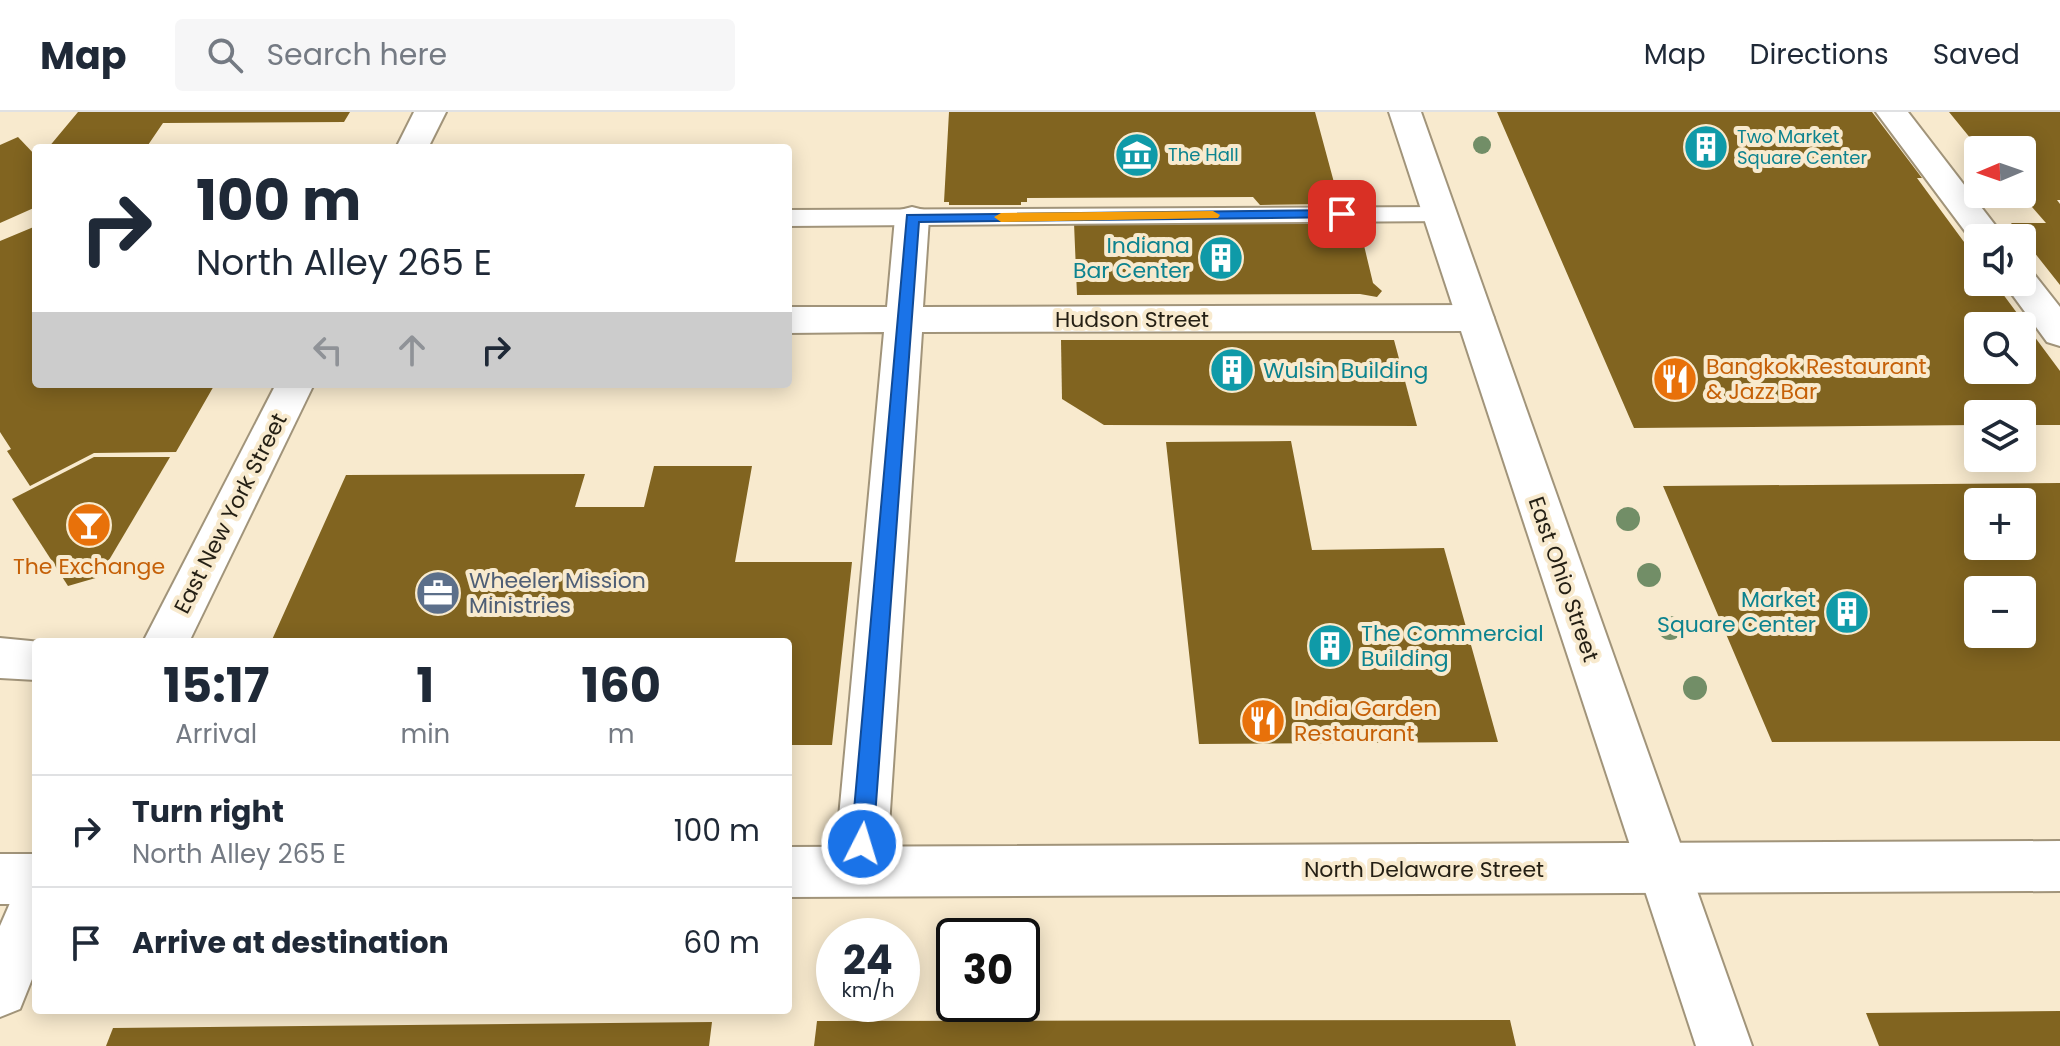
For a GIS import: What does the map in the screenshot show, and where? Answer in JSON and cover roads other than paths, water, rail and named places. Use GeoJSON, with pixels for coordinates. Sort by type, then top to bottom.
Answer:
{"type":"FeatureCollection","features":[{"type":"Feature","properties":{"kind":"main road"},"geometry":{"type":"LineString","coordinates":[[414,144],[430,112]]}},
{"type":"Feature","properties":{"kind":"main road","name":"East Ohio Street"},"geometry":{"type":"LineString","coordinates":[[1405,112],[1724,1046]]}},
{"type":"Feature","properties":{"kind":"main road"},"geometry":{"type":"LineString","coordinates":[[1892,112],[1977,224]]}},
{"type":"Feature","properties":{"kind":"main road"},"geometry":{"type":"LineString","coordinates":[[860,871],[912,218]]}},
{"type":"Feature","properties":{"kind":"main road"},"geometry":{"type":"LineString","coordinates":[[2032,296],[2060,333]]}},
{"type":"Feature","properties":{"kind":"main road","name":"Hudson Street"},"geometry":{"type":"LineString","coordinates":[[792,320],[1476,318]]}},
{"type":"Feature","properties":{"kind":"main road","name":"East New York Street"},"geometry":{"type":"LineString","coordinates":[[168,638],[293,388]]}},
{"type":"Feature","properties":{"kind":"main road"},"geometry":{"type":"LineString","coordinates":[[0,658],[32,660]]}},
{"type":"Feature","properties":{"kind":"main road","name":"North Delaware Street"},"geometry":{"type":"LineString","coordinates":[[792,872],[2060,866]]}},
{"type":"Feature","properties":{"kind":"main road"},"geometry":{"type":"LineString","coordinates":[[0,879],[32,879]]}},
{"type":"Feature","properties":{"kind":"main road"},"geometry":{"type":"LineString","coordinates":[[0,989],[32,914]]}},
{"type":"Feature","properties":{"kind":"lane"},"geometry":{"type":"LineString","coordinates":[[792,218],[1442,215]]}},
{"type":"Feature","properties":{"kind":"place","name":"Two Market Square Center"},"geometry":{"type":"Point","coordinates":[1706,147]}},
{"type":"Feature","properties":{"kind":"place","name":"The Hall"},"geometry":{"type":"Point","coordinates":[1137,155]}},
{"type":"Feature","properties":{"kind":"place","name":"Indiana Bar Center"},"geometry":{"type":"Point","coordinates":[1221,258]}},
{"type":"Feature","properties":{"kind":"place","name":"Wulsin Building"},"geometry":{"type":"Point","coordinates":[1232,370]}},
{"type":"Feature","properties":{"kind":"place","name":"Bangkok Restaurant & Jazz Bar"},"geometry":{"type":"Point","coordinates":[1675,379]}},
{"type":"Feature","properties":{"kind":"place","name":"The Exchange"},"geometry":{"type":"Point","coordinates":[89,525]}},
{"type":"Feature","properties":{"kind":"place","name":"Wheeler Mission Ministries"},"geometry":{"type":"Point","coordinates":[438,593]}},
{"type":"Feature","properties":{"kind":"place","name":"Market Square Center"},"geometry":{"type":"Point","coordinates":[1847,612]}},
{"type":"Feature","properties":{"kind":"place","name":"The Commercial Building"},"geometry":{"type":"Point","coordinates":[1330,646]}},
{"type":"Feature","properties":{"kind":"place","name":"India Garden Restaurant"},"geometry":{"type":"Point","coordinates":[1263,721]}}]}
